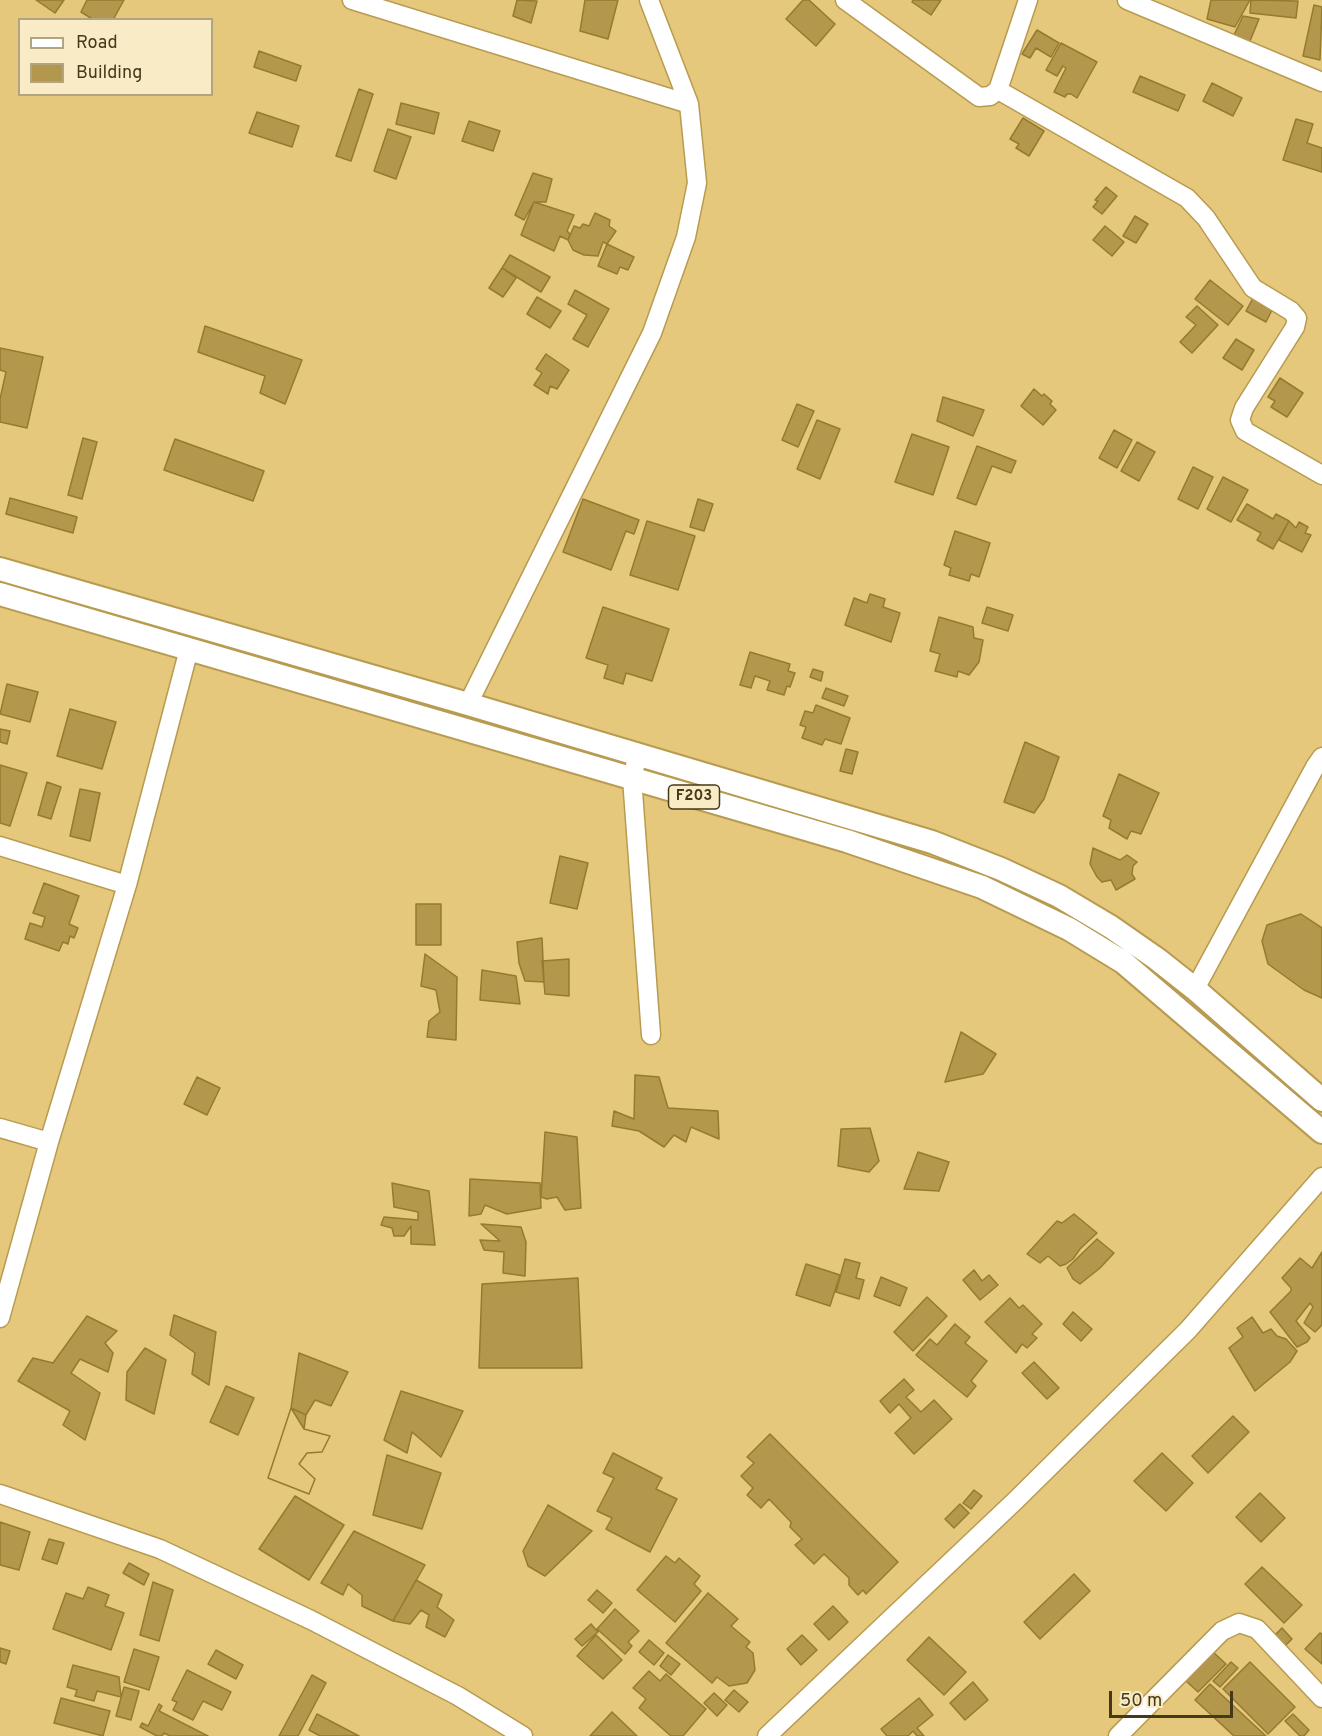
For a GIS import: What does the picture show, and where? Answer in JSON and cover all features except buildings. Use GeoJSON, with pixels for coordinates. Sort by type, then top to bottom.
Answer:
{"type":"FeatureCollection","features":[{"type":"Feature","properties":{"kind":"main road","name":"F203"},"geometry":{"type":"LineString","coordinates":[[0,569],[468,704],[932,842],[1001,869],[1059,896],[1111,927],[1195,989],[1322,1100]]}},
{"type":"Feature","properties":{"kind":"main road","name":"F203"},"geometry":{"type":"LineString","coordinates":[[0,594],[632,778],[869,849],[982,887],[1060,924],[1123,962],[1322,1132]]}},
{"type":"Feature","properties":{"kind":"street"},"geometry":{"type":"LineString","coordinates":[[352,0],[688,104]]}},
{"type":"Feature","properties":{"kind":"street"},"geometry":{"type":"LineString","coordinates":[[468,704],[652,333],[686,237],[697,183],[688,104],[649,0]]}},
{"type":"Feature","properties":{"kind":"street"},"geometry":{"type":"LineString","coordinates":[[845,0],[979,97],[990,96],[998,90],[1028,0]]}},
{"type":"Feature","properties":{"kind":"street"},"geometry":{"type":"LineString","coordinates":[[1127,0],[1322,82]]}},
{"type":"Feature","properties":{"kind":"street"},"geometry":{"type":"LineString","coordinates":[[998,90],[1187,198],[1206,218],[1252,288],[1292,311],[1296,318],[1295,327],[1244,408],[1240,420],[1245,431],[1322,475]]}},
{"type":"Feature","properties":{"kind":"street"},"geometry":{"type":"LineString","coordinates":[[0,1318],[49,1142],[127,885],[189,650]]}},
{"type":"Feature","properties":{"kind":"street"},"geometry":{"type":"LineString","coordinates":[[638,754],[632,778],[651,1035]]}},
{"type":"Feature","properties":{"kind":"street"},"geometry":{"type":"LineString","coordinates":[[1195,989],[1322,757]]}},
{"type":"Feature","properties":{"kind":"street"},"geometry":{"type":"LineString","coordinates":[[0,846],[127,885]]}},
{"type":"Feature","properties":{"kind":"street"},"geometry":{"type":"LineString","coordinates":[[0,1128],[49,1142]]}},
{"type":"Feature","properties":{"kind":"street"},"geometry":{"type":"LineString","coordinates":[[767,1736],[1016,1500],[1188,1330],[1322,1177]]}},
{"type":"Feature","properties":{"kind":"street"},"geometry":{"type":"LineString","coordinates":[[0,1494],[160,1549],[311,1620],[458,1696],[523,1736]]}},
{"type":"Feature","properties":{"kind":"street"},"geometry":{"type":"LineString","coordinates":[[1118,1736],[1222,1631],[1239,1623],[1257,1629],[1322,1698]]}}]}
